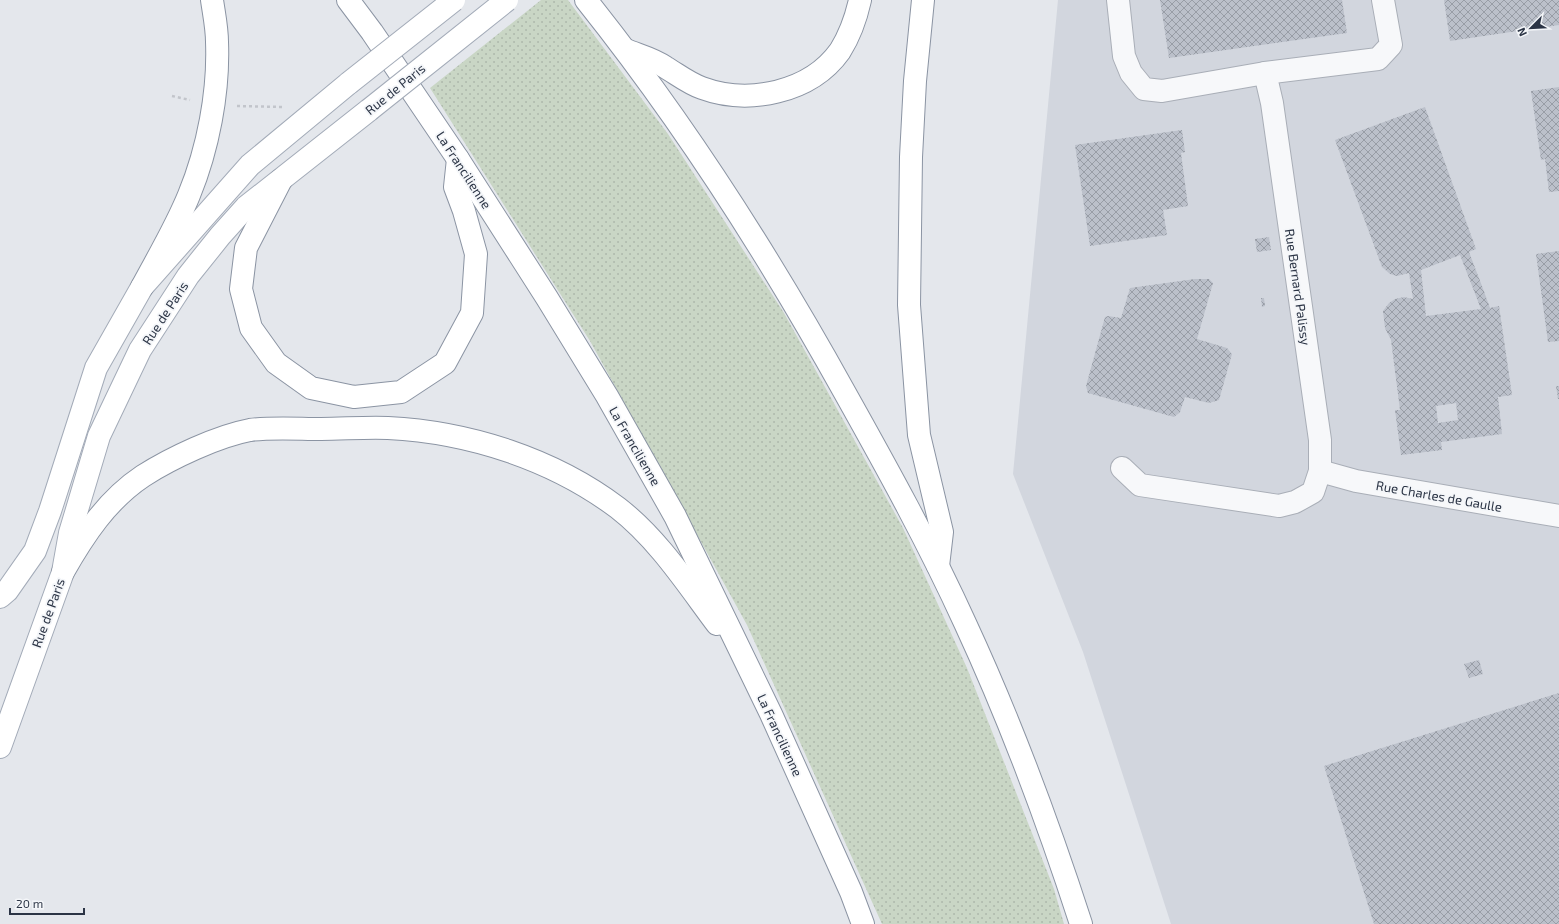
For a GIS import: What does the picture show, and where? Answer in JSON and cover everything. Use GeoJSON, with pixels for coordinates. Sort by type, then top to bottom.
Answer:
{"type":"FeatureCollection","features":[{"type":"Feature","properties":{"kind":"main road"},"geometry":{"type":"LineString","coordinates":[[0,597],[7,591],[35,552],[55,496],[96,368],[176,225],[190,194],[201,161],[214,104],[217,43],[212,0]]}},
{"type":"Feature","properties":{"kind":"main road","name":"La Francilienne"},"geometry":{"type":"LineString","coordinates":[[348,0],[372,32],[458,159],[547,298],[675,516],[745,658],[838,864],[863,924]]}},
{"type":"Feature","properties":{"kind":"main road"},"geometry":{"type":"LineString","coordinates":[[142,287],[250,165],[349,83],[454,0]]}},
{"type":"Feature","properties":{"kind":"main road","name":"Rue de Paris"},"geometry":{"type":"LineString","coordinates":[[0,746],[63,572],[72,527],[99,436],[140,350],[188,276],[220,236],[246,207],[507,0]]}},
{"type":"Feature","properties":{"kind":"main road"},"geometry":{"type":"LineString","coordinates":[[586,0],[626,50],[689,138],[737,209],[794,301],[873,442],[938,566],[966,625],[1013,736],[1081,924]]}},
{"type":"Feature","properties":{"kind":"main road"},"geometry":{"type":"LineString","coordinates":[[626,50],[664,66],[686,82],[702,88],[741,97],[762,95],[796,84],[823,69],[839,52],[850,34],[860,0]]}},
{"type":"Feature","properties":{"kind":"main road"},"geometry":{"type":"LineString","coordinates":[[923,0],[915,81],[911,157],[909,305],[919,435],[942,532],[938,566]]}},
{"type":"Feature","properties":{"kind":"main road"},"geometry":{"type":"LineString","coordinates":[[281,180],[246,248],[242,289],[251,328],[276,363],[311,388],[354,397],[401,392],[445,363],[472,313],[476,254],[464,211],[455,187],[458,159]]}},
{"type":"Feature","properties":{"kind":"main road"},"geometry":{"type":"LineString","coordinates":[[63,572],[81,541],[108,505],[142,477],[197,447],[251,430],[387,428],[441,434],[492,446],[536,461],[581,484],[619,509],[659,548],[745,658]]}},
{"type":"Feature","properties":{"kind":"street"},"geometry":{"type":"LineString","coordinates":[[1118,0],[1124,56],[1131,73],[1144,89],[1162,91],[1265,73],[1378,59],[1391,44],[1383,0]]}},
{"type":"Feature","properties":{"kind":"street","name":"Rue Bernard Palissy"},"geometry":{"type":"LineString","coordinates":[[1122,468],[1140,485],[1279,506],[1295,502],[1313,492],[1320,471],[1320,440],[1272,103],[1265,73]]}},
{"type":"Feature","properties":{"kind":"street","name":"Rue Charles de Gaulle"},"geometry":{"type":"LineString","coordinates":[[1320,471],[1364,482],[1559,516]]}},
{"type":"Feature","properties":{"kind":"path"},"geometry":{"type":"LineString","coordinates":[[172,96],[194,100]]}},
{"type":"Feature","properties":{"kind":"path"},"geometry":{"type":"LineString","coordinates":[[231,106],[284,107]]}},
{"type":"Feature","properties":{"kind":"shaded area"},"geometry":{"type":"Polygon","coordinates":[[[1058,0],[1559,0],[1559,924],[1171,924],[1083,652],[1013,474],[1058,0]]]}},
{"type":"Feature","properties":{"kind":"green space"},"geometry":{"type":"Polygon","coordinates":[[[541,0],[568,0],[668,134],[784,313],[903,528],[967,668],[1054,889],[1064,924],[882,924],[747,625],[590,341],[430,88],[541,0]]]}},
{"type":"Feature","properties":{"kind":"building"},"geometry":{"type":"Polygon","coordinates":[[[1160,0],[1342,0],[1347,33],[1169,58],[1160,0]]]}},
{"type":"Feature","properties":{"kind":"building"},"geometry":{"type":"Polygon","coordinates":[[[1444,0],[1559,0],[1559,25],[1450,41],[1444,0]]]}},
{"type":"Feature","properties":{"kind":"building"},"geometry":{"type":"Polygon","coordinates":[[[1559,87],[1559,191],[1549,192],[1545,159],[1541,160],[1531,91],[1559,87]]]}},
{"type":"Feature","properties":{"kind":"building"},"geometry":{"type":"Polygon","coordinates":[[[1425,107],[1476,249],[1469,252],[1490,308],[1499,306],[1512,395],[1498,397],[1502,434],[1441,442],[1442,450],[1401,455],[1395,410],[1400,410],[1391,340],[1385,328],[1383,311],[1389,303],[1395,299],[1404,297],[1413,299],[1409,273],[1397,276],[1390,274],[1382,267],[1335,140],[1425,107]],[[1460,255],[1421,270],[1426,316],[1481,309],[1460,255]],[[1456,403],[1436,406],[1438,423],[1458,420],[1456,403]]]}},
{"type":"Feature","properties":{"kind":"building"},"geometry":{"type":"Polygon","coordinates":[[[1182,130],[1185,152],[1181,153],[1188,206],[1163,210],[1167,235],[1090,246],[1075,145],[1182,130]]]}},
{"type":"Feature","properties":{"kind":"building"},"geometry":{"type":"Polygon","coordinates":[[[1269,237],[1271,250],[1257,252],[1255,239],[1269,237]]]}},
{"type":"Feature","properties":{"kind":"building"},"geometry":{"type":"Polygon","coordinates":[[[1559,251],[1559,341],[1548,342],[1536,254],[1559,251]]]}},
{"type":"Feature","properties":{"kind":"building"},"geometry":{"type":"Polygon","coordinates":[[[1195,279],[1209,279],[1213,283],[1197,339],[1227,348],[1232,354],[1219,400],[1209,403],[1185,397],[1180,412],[1174,417],[1088,393],[1086,386],[1105,317],[1121,318],[1130,288],[1195,279]]]}},
{"type":"Feature","properties":{"kind":"building"},"geometry":{"type":"Polygon","coordinates":[[[1261,298],[1264,298],[1265,306],[1262,307],[1261,298]]]}},
{"type":"Feature","properties":{"kind":"building"},"geometry":{"type":"Polygon","coordinates":[[[1556,386],[1559,386],[1559,399],[1558,399],[1556,386]]]}},
{"type":"Feature","properties":{"kind":"building"},"geometry":{"type":"Polygon","coordinates":[[[1479,660],[1483,674],[1469,678],[1464,664],[1479,660]]]}},
{"type":"Feature","properties":{"kind":"building"},"geometry":{"type":"Polygon","coordinates":[[[1559,693],[1559,924],[1374,924],[1324,766],[1559,693]]]}}]}
